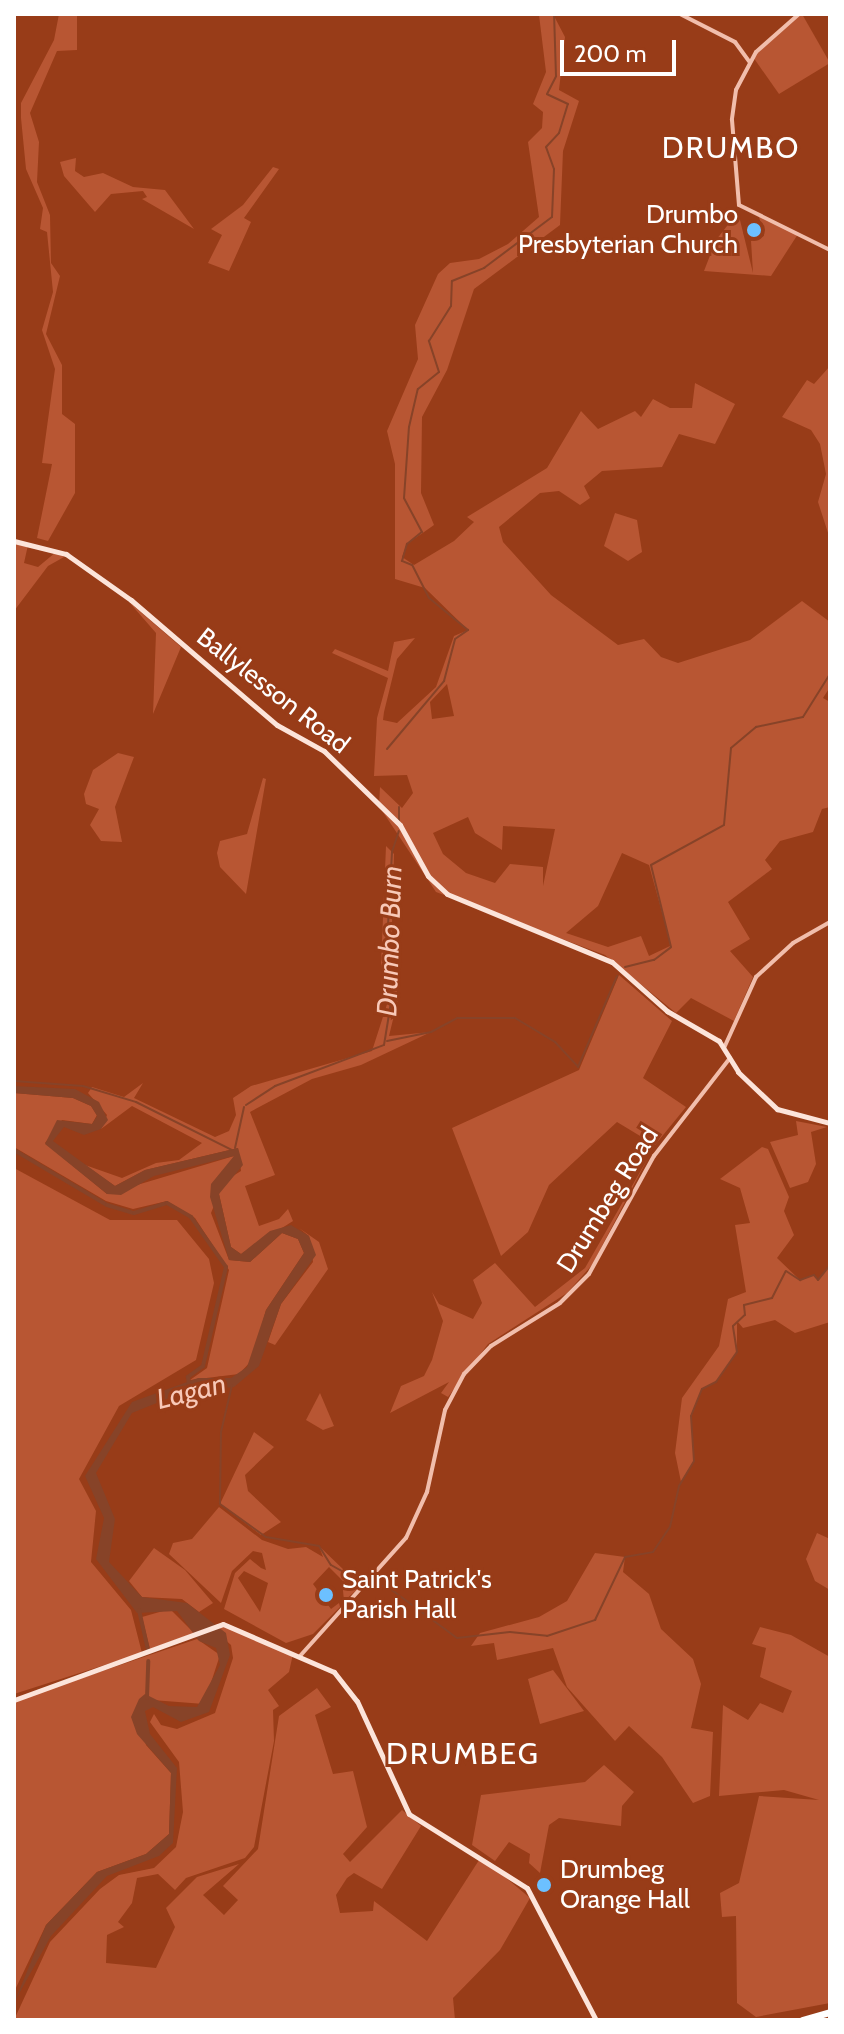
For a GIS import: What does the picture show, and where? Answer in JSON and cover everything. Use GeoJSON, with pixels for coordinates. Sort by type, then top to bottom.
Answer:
{"type":"FeatureCollection","features":[{"type":"Feature","properties":{"kind":"highway"},"geometry":{"type":"LineString","coordinates":[[802,2020],[830,2013]]}},
{"type":"Feature","properties":{"kind":"main road","name":"Ballylesson Road"},"geometry":{"type":"LineString","coordinates":[[14,541],[38,542],[66,554],[131,600],[277,725],[324,751],[400,825],[439,889],[600,955],[724,1048]]}},
{"type":"Feature","properties":{"kind":"main road"},"geometry":{"type":"LineString","coordinates":[[724,1048],[777,1109],[830,1123]]}},
{"type":"Feature","properties":{"kind":"main road"},"geometry":{"type":"LineString","coordinates":[[14,1700],[147,1654],[218,1625],[238,1626],[300,1656],[346,1683],[409,1814],[527,1888],[596,2020]]}},
{"type":"Feature","properties":{"kind":"street"},"geometry":{"type":"LineString","coordinates":[[680,14],[735,42],[749,61]]}},
{"type":"Feature","properties":{"kind":"street"},"geometry":{"type":"LineString","coordinates":[[799,14],[749,61],[732,110],[739,205],[830,250]]}},
{"type":"Feature","properties":{"kind":"street"},"geometry":{"type":"LineString","coordinates":[[724,1048],[756,977],[793,943],[830,922]]}},
{"type":"Feature","properties":{"kind":"street","name":"Drumbeg Road"},"geometry":{"type":"LineString","coordinates":[[300,1656],[368,1586],[422,1508],[441,1425],[458,1384],[483,1352],[560,1303],[589,1274],[654,1156],[730,1058]]}},
{"type":"Feature","properties":{"kind":"shaded area"},"geometry":{"type":"Polygon","coordinates":[[[59,14],[77,14],[77,50],[57,51],[30,113],[39,142],[37,182],[50,215],[51,263],[60,276],[46,334],[62,365],[62,414],[75,424],[75,493],[48,541],[37,538],[52,464],[42,463],[55,369],[42,330],[53,292],[47,232],[40,229],[43,208],[26,169],[21,103],[54,40],[59,14]]]}},
{"type":"Feature","properties":{"kind":"shaded area"},"geometry":{"type":"Polygon","coordinates":[[[553,14],[565,37],[559,90],[579,101],[563,151],[560,225],[474,289],[447,370],[422,417],[421,493],[434,525],[407,544],[402,557],[414,565],[454,541],[474,522],[467,517],[547,468],[581,411],[598,429],[635,411],[641,417],[653,399],[670,408],[692,408],[695,383],[735,404],[715,444],[679,434],[662,467],[602,471],[584,486],[590,498],[580,505],[559,491],[540,493],[499,527],[503,542],[551,595],[618,645],[644,639],[661,657],[678,663],[750,640],[802,601],[830,622],[830,687],[823,698],[830,702],[830,807],[822,809],[813,832],[780,841],[765,860],[772,869],[728,902],[750,939],[730,951],[753,977],[734,1021],[691,998],[676,1013],[605,955],[436,892],[379,806],[380,787],[402,808],[413,793],[407,775],[374,776],[377,718],[388,678],[332,653],[335,649],[388,671],[394,642],[415,638],[397,659],[384,712],[383,720],[397,723],[436,687],[454,636],[468,630],[425,588],[395,579],[395,464],[387,431],[418,359],[415,325],[438,274],[450,263],[479,259],[508,244],[539,217],[528,142],[542,128],[543,112],[533,104],[546,72],[539,15],[553,14]],[[447,684],[430,702],[432,719],[454,716],[447,684]],[[468,817],[433,833],[443,854],[466,873],[495,883],[510,864],[543,867],[543,886],[555,829],[503,826],[502,850],[475,833],[468,817]],[[622,853],[598,906],[566,933],[608,947],[641,936],[649,956],[670,946],[649,865],[622,853]]]}},
{"type":"Feature","properties":{"kind":"shaded area"},"geometry":{"type":"Polygon","coordinates":[[[802,14],[830,63],[779,94],[753,57],[802,14]]]}},
{"type":"Feature","properties":{"kind":"shaded area"},"geometry":{"type":"Polygon","coordinates":[[[76,158],[75,171],[84,177],[103,173],[133,187],[165,190],[194,229],[142,199],[147,197],[143,191],[111,194],[95,212],[64,176],[60,162],[76,158]]]}},
{"type":"Feature","properties":{"kind":"shaded area"},"geometry":{"type":"Polygon","coordinates":[[[273,167],[279,169],[244,218],[251,222],[229,271],[208,263],[222,235],[211,229],[243,205],[273,167]]]}},
{"type":"Feature","properties":{"kind":"shaded area"},"geometry":{"type":"Polygon","coordinates":[[[738,212],[753,273],[751,241],[764,236],[758,213],[798,234],[771,276],[704,271],[716,240],[738,212]]]}},
{"type":"Feature","properties":{"kind":"shaded area"},"geometry":{"type":"Polygon","coordinates":[[[830,366],[830,539],[818,502],[826,474],[820,444],[811,430],[782,417],[807,380],[814,384],[830,366]]]}},
{"type":"Feature","properties":{"kind":"shaded area"},"geometry":{"type":"Polygon","coordinates":[[[615,513],[637,520],[642,552],[628,561],[604,546],[615,513]]]}},
{"type":"Feature","properties":{"kind":"shaded area"},"geometry":{"type":"Polygon","coordinates":[[[14,544],[28,545],[24,563],[38,567],[56,552],[64,557],[48,566],[14,611],[14,544]]]}},
{"type":"Feature","properties":{"kind":"shaded area"},"geometry":{"type":"Polygon","coordinates":[[[129,602],[181,647],[153,714],[156,633],[129,602]]]}},
{"type":"Feature","properties":{"kind":"shaded area"},"geometry":{"type":"Polygon","coordinates":[[[118,753],[134,757],[115,807],[122,842],[101,841],[90,825],[99,809],[86,804],[84,794],[93,770],[118,753]]]}},
{"type":"Feature","properties":{"kind":"shaded area"},"geometry":{"type":"Polygon","coordinates":[[[263,778],[266,779],[246,894],[220,867],[217,853],[220,841],[247,834],[263,778]]]}},
{"type":"Feature","properties":{"kind":"shaded area"},"geometry":{"type":"Polygon","coordinates":[[[386,846],[394,854],[391,958],[398,999],[389,1036],[431,1032],[361,1065],[312,1079],[250,1112],[275,1175],[245,1186],[259,1226],[279,1219],[288,1209],[293,1221],[241,1254],[231,1247],[219,1194],[223,1182],[241,1171],[238,1148],[145,1170],[115,1186],[85,1165],[122,1178],[156,1163],[179,1160],[202,1143],[132,1106],[101,1129],[107,1115],[88,1093],[92,1087],[124,1097],[143,1083],[134,1098],[215,1137],[229,1131],[236,1115],[233,1098],[251,1086],[372,1051],[389,998],[381,965],[386,846]]]}},
{"type":"Feature","properties":{"kind":"shaded area"},"geometry":{"type":"Polygon","coordinates":[[[619,975],[672,1021],[643,1078],[686,1107],[655,1145],[617,1122],[549,1185],[528,1232],[501,1256],[452,1128],[579,1070],[619,975]]]}},
{"type":"Feature","properties":{"kind":"shaded area"},"geometry":{"type":"Polygon","coordinates":[[[14,1093],[73,1098],[91,1106],[97,1115],[92,1124],[62,1120],[45,1143],[107,1194],[234,1156],[211,1213],[229,1260],[250,1262],[282,1233],[298,1239],[304,1253],[266,1310],[252,1360],[239,1374],[190,1380],[207,1368],[229,1270],[195,1218],[167,1201],[133,1209],[106,1201],[14,1147],[14,1093]]]}},
{"type":"Feature","properties":{"kind":"shaded area"},"geometry":{"type":"Polygon","coordinates":[[[796,1121],[827,1127],[811,1132],[816,1164],[808,1182],[790,1188],[770,1142],[798,1135],[796,1121]]]}},
{"type":"Feature","properties":{"kind":"shaded area"},"geometry":{"type":"Polygon","coordinates":[[[762,1147],[768,1149],[789,1197],[784,1211],[794,1235],[777,1258],[800,1280],[814,1275],[818,1280],[830,1265],[830,1322],[795,1333],[775,1320],[743,1328],[737,1321],[737,1352],[716,1382],[702,1389],[691,1415],[694,1461],[681,1482],[675,1453],[682,1398],[719,1346],[728,1299],[746,1292],[735,1225],[750,1223],[740,1188],[720,1179],[762,1147]]]}},
{"type":"Feature","properties":{"kind":"shaded area"},"geometry":{"type":"Polygon","coordinates":[[[648,1158],[592,1265],[567,1293],[488,1344],[448,1397],[441,1393],[449,1382],[390,1413],[401,1386],[424,1376],[432,1360],[443,1321],[432,1292],[439,1304],[473,1319],[482,1303],[473,1280],[495,1263],[535,1307],[585,1268],[648,1158]]]}},
{"type":"Feature","properties":{"kind":"shaded area"},"geometry":{"type":"Polygon","coordinates":[[[14,1168],[110,1220],[177,1220],[209,1259],[214,1283],[196,1360],[119,1406],[79,1479],[96,1511],[91,1562],[131,1610],[142,1653],[14,1694],[14,1168]]]}},
{"type":"Feature","properties":{"kind":"shaded area"},"geometry":{"type":"Polygon","coordinates":[[[299,1228],[319,1242],[328,1269],[275,1345],[268,1342],[281,1304],[313,1262],[309,1236],[299,1228]]]}},
{"type":"Feature","properties":{"kind":"shaded area"},"geometry":{"type":"Polygon","coordinates":[[[320,1393],[334,1426],[323,1430],[306,1420],[320,1393]]]}},
{"type":"Feature","properties":{"kind":"shaded area"},"geometry":{"type":"Polygon","coordinates":[[[254,1432],[274,1447],[245,1475],[248,1491],[281,1522],[261,1535],[220,1504],[254,1432]]]}},
{"type":"Feature","properties":{"kind":"shaded area"},"geometry":{"type":"Polygon","coordinates":[[[219,1507],[262,1540],[288,1549],[306,1547],[323,1557],[319,1546],[346,1572],[369,1579],[344,1601],[342,1580],[329,1567],[313,1584],[331,1609],[339,1603],[340,1607],[313,1634],[286,1643],[224,1609],[235,1573],[250,1559],[266,1570],[262,1553],[253,1551],[232,1571],[221,1603],[169,1554],[173,1543],[192,1539],[219,1507]],[[244,1571],[238,1578],[260,1612],[268,1583],[244,1571]]]}},
{"type":"Feature","properties":{"kind":"shaded area"},"geometry":{"type":"Polygon","coordinates":[[[817,1533],[830,1539],[830,1590],[815,1581],[806,1559],[817,1533]]]}},
{"type":"Feature","properties":{"kind":"shaded area"},"geometry":{"type":"Polygon","coordinates":[[[154,1548],[185,1570],[213,1603],[199,1612],[182,1599],[142,1597],[129,1581],[154,1548]]]}},
{"type":"Feature","properties":{"kind":"shaded area"},"geometry":{"type":"Polygon","coordinates":[[[595,1553],[625,1557],[623,1572],[649,1594],[661,1629],[693,1659],[701,1684],[691,1728],[713,1732],[710,1796],[693,1803],[662,1757],[629,1726],[615,1741],[567,1687],[553,1648],[497,1660],[494,1643],[471,1646],[480,1633],[539,1617],[567,1601],[595,1553]]]}},
{"type":"Feature","properties":{"kind":"shaded area"},"geometry":{"type":"Polygon","coordinates":[[[170,1609],[194,1633],[150,1649],[142,1617],[170,1609]]]}},
{"type":"Feature","properties":{"kind":"shaded area"},"geometry":{"type":"Polygon","coordinates":[[[226,1624],[293,1654],[289,1672],[268,1690],[279,1706],[273,1710],[274,1741],[254,1847],[245,1858],[186,1878],[175,1890],[158,1874],[137,1878],[132,1903],[118,1922],[124,1927],[107,1935],[106,1963],[156,1968],[175,1927],[166,1908],[197,1877],[239,1864],[203,1895],[224,1915],[238,1900],[223,1886],[258,1849],[279,1716],[317,1688],[331,1707],[315,1715],[333,1774],[353,1771],[367,1827],[343,1854],[350,1862],[402,1810],[421,1826],[382,1889],[354,1873],[347,1878],[336,1895],[340,1913],[373,1911],[374,1901],[427,1941],[481,1857],[530,1898],[500,1950],[453,1998],[455,2020],[14,2020],[50,1942],[100,1889],[119,1875],[154,1868],[176,1847],[183,1812],[179,1762],[150,1722],[154,1714],[161,1725],[177,1729],[215,1713],[233,1658],[231,1645],[213,1629],[226,1624]]]}},
{"type":"Feature","properties":{"kind":"shaded area"},"geometry":{"type":"Polygon","coordinates":[[[760,1627],[791,1635],[830,1657],[830,2003],[756,2017],[737,2003],[736,1916],[722,1917],[720,1893],[739,1883],[759,1796],[819,1800],[784,1790],[719,1796],[723,1705],[748,1720],[760,1703],[783,1713],[792,1691],[760,1677],[766,1648],[752,1644],[760,1627]]]}},
{"type":"Feature","properties":{"kind":"shaded area"},"geometry":{"type":"Polygon","coordinates":[[[197,1639],[220,1655],[204,1704],[139,1699],[146,1745],[171,1773],[169,1834],[146,1854],[97,1872],[46,1925],[14,1992],[14,1701],[197,1639]]]}},
{"type":"Feature","properties":{"kind":"shaded area"},"geometry":{"type":"Polygon","coordinates":[[[553,1670],[584,1711],[540,1724],[528,1679],[553,1670]]]}},
{"type":"Feature","properties":{"kind":"shaded area"},"geometry":{"type":"Polygon","coordinates":[[[604,1765],[634,1792],[622,1806],[621,1826],[559,1818],[549,1825],[540,1873],[529,1863],[530,1854],[509,1842],[495,1861],[472,1845],[481,1795],[585,1782],[604,1765]]]}},
{"type":"Feature","properties":{"kind":"water","name":"Lagan"},"geometry":{"type":"Polygon","coordinates":[[[14,1086],[75,1089],[99,1102],[108,1120],[101,1129],[84,1135],[64,1127],[53,1141],[115,1186],[145,1170],[238,1148],[243,1165],[219,1194],[231,1247],[241,1254],[270,1231],[291,1225],[309,1236],[316,1255],[281,1304],[259,1366],[234,1387],[184,1392],[132,1413],[96,1473],[115,1519],[109,1562],[142,1597],[187,1603],[226,1633],[230,1655],[209,1712],[181,1722],[153,1707],[145,1711],[150,1734],[177,1768],[173,1843],[159,1856],[107,1876],[51,1936],[14,2003],[46,1925],[97,1872],[146,1854],[169,1834],[171,1773],[137,1734],[131,1717],[139,1699],[145,1694],[169,1706],[197,1707],[220,1665],[216,1648],[199,1641],[177,1611],[137,1613],[96,1559],[104,1518],[85,1476],[132,1402],[198,1378],[231,1378],[247,1367],[266,1310],[304,1253],[298,1239],[282,1233],[250,1262],[229,1260],[210,1197],[211,1184],[234,1156],[154,1176],[121,1195],[107,1194],[45,1144],[57,1120],[92,1124],[97,1116],[91,1106],[73,1098],[14,1093],[14,1086]]]}},
{"type":"Feature","properties":{"kind":"waterway","name":"Drumbo Burn"},"geometry":{"type":"LineString","coordinates":[[387,749],[444,681],[455,639],[468,630],[429,598],[412,565],[402,561],[407,544],[422,532],[404,498],[409,427],[418,389],[439,372],[429,341],[451,306],[452,281],[484,268],[552,217],[554,169],[546,147],[559,133],[568,104],[547,94],[556,76],[554,14]]}},
{"type":"Feature","properties":{"kind":"waterway"},"geometry":{"type":"LineString","coordinates":[[625,967],[654,960],[671,947],[651,865],[724,825],[731,748],[756,727],[803,717],[830,674]]}},
{"type":"Feature","properties":{"kind":"waterway","name":"Drumbo Burn"},"geometry":{"type":"LineString","coordinates":[[399,807],[399,821]]}},
{"type":"Feature","properties":{"kind":"waterway","name":"Drumbo Burn"},"geometry":{"type":"LineString","coordinates":[[246,1105],[275,1086],[384,1045],[392,996],[386,963],[392,852],[399,831]]}},
{"type":"Feature","properties":{"kind":"waterway"},"geometry":{"type":"LineString","coordinates":[[387,1041],[431,1032],[457,1018],[515,1018],[555,1042],[578,1067],[617,976]]}},
{"type":"Feature","properties":{"kind":"waterway"},"geometry":{"type":"LineString","coordinates":[[14,1081],[83,1086],[136,1102],[232,1150]]}},
{"type":"Feature","properties":{"kind":"waterway","name":"Drumbo Burn"},"geometry":{"type":"LineString","coordinates":[[235,1148],[244,1107]]}},
{"type":"Feature","properties":{"kind":"waterway","name":"Lagan"},"geometry":{"type":"LineString","coordinates":[[14,1150],[107,1205],[134,1213],[167,1203],[191,1217],[226,1267],[203,1366],[188,1377],[189,1384]]}},
{"type":"Feature","properties":{"kind":"waterway","name":"Lagan"},"geometry":{"type":"LineString","coordinates":[[232,1385],[221,1432],[220,1504],[266,1537],[319,1546],[331,1565],[374,1589],[385,1585],[457,1638],[510,1632],[547,1636],[595,1620],[625,1557],[653,1552],[670,1527],[679,1486],[694,1461],[691,1416],[702,1389],[716,1382],[737,1352],[733,1326],[745,1315],[744,1305],[772,1298],[786,1271],[800,1280],[814,1275],[818,1280],[830,1265]]}},
{"type":"Feature","properties":{"kind":"waterway"},"geometry":{"type":"LineString","coordinates":[[139,1610],[148,1650]]}},
{"type":"Feature","properties":{"kind":"waterway"},"geometry":{"type":"LineString","coordinates":[[147,1698],[148,1661]]}},
{"type":"Feature","properties":{"kind":"place","name":"Drumbo Presbyterian Church"},"geometry":{"type":"Point","coordinates":[754,230]}},
{"type":"Feature","properties":{"kind":"place","name":"Saint Patrick's Parish Hall"},"geometry":{"type":"Point","coordinates":[326,1595]}},
{"type":"Feature","properties":{"kind":"place","name":"Drumbeg Orange Hall"},"geometry":{"type":"Point","coordinates":[544,1885]}},
{"type":"Feature","properties":{"kind":"district","name":"DRUMBO"},"geometry":{"type":"Point","coordinates":[731,148]}},
{"type":"Feature","properties":{"kind":"district","name":"DRUMBEG"},"geometry":{"type":"Point","coordinates":[463,1754]}}]}
